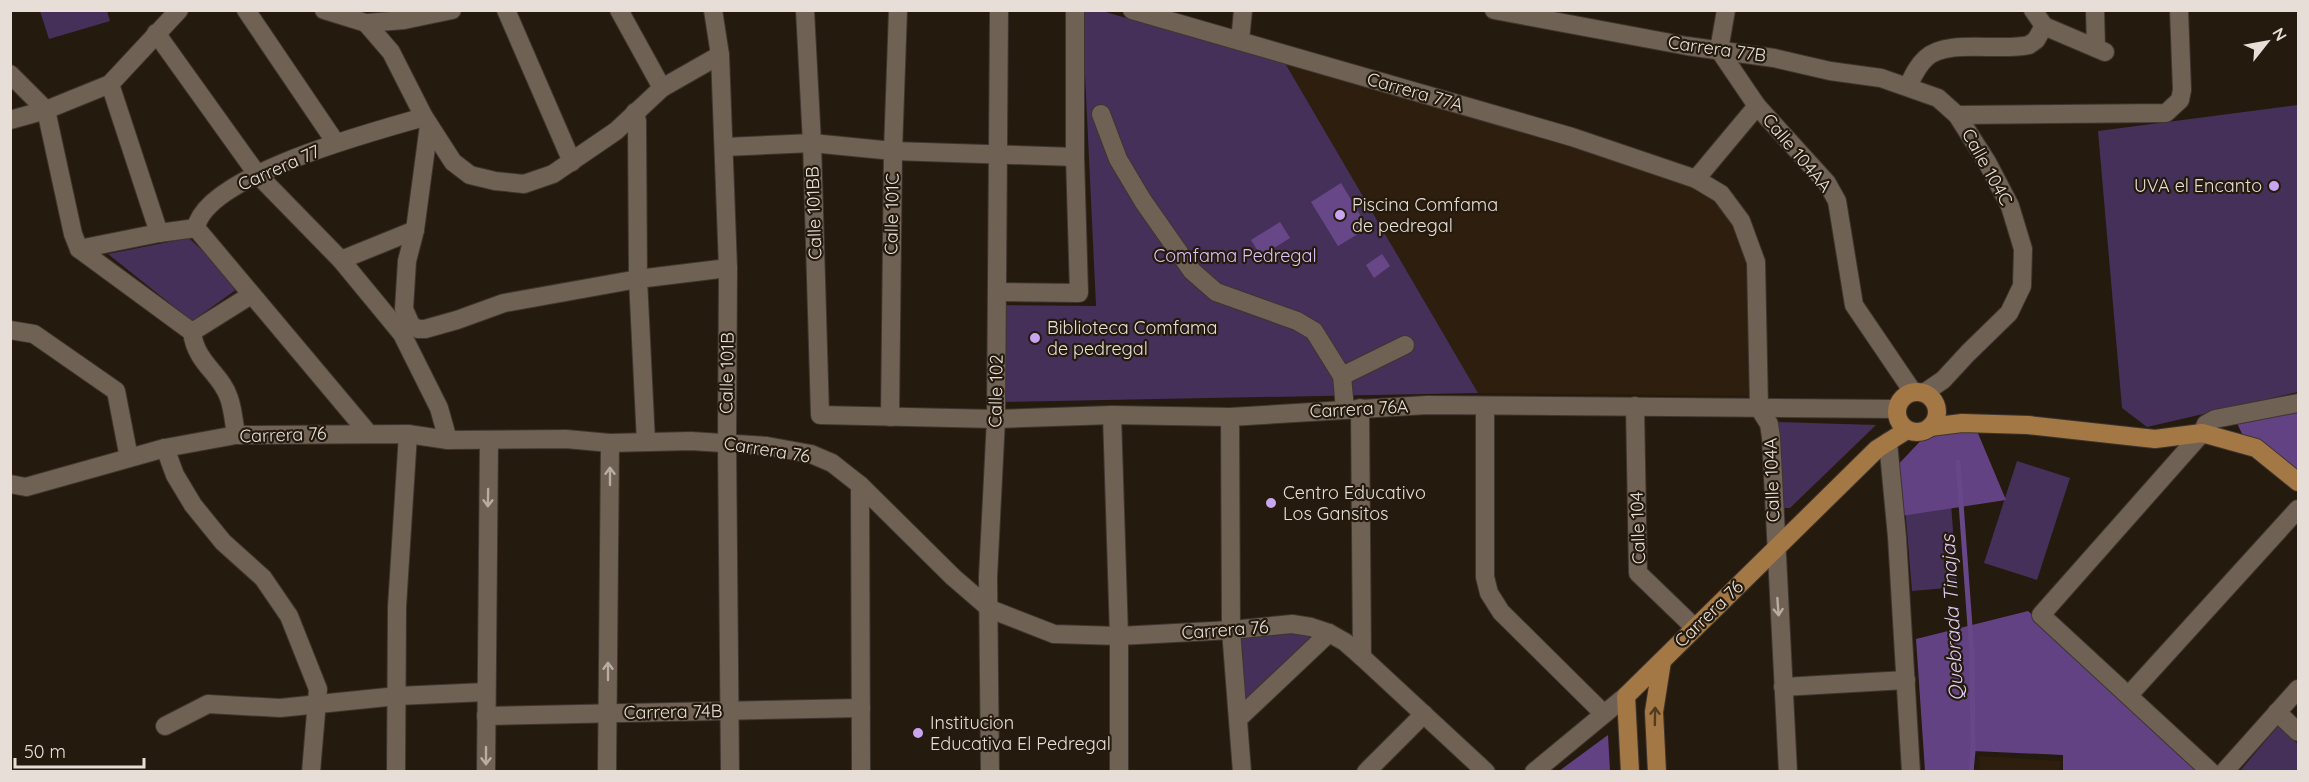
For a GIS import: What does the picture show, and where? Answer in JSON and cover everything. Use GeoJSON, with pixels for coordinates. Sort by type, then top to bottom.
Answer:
{"type":"FeatureCollection","features":[{"type":"Feature","properties":{"kind":"main road"},"geometry":{"type":"LineString","coordinates":[[1962,423],[1927,399],[1902,398],[1901,419],[1919,432],[1962,423],[2028,425],[2155,439],[2202,432],[2256,448],[2298,482]]}},
{"type":"Feature","properties":{"kind":"main road"},"geometry":{"type":"LineString","coordinates":[[1927,399],[1936,419],[1930,428]]}},
{"type":"Feature","properties":{"kind":"main road","name":"Carrera 76"},"geometry":{"type":"LineString","coordinates":[[1626,696],[1800,524],[1883,446],[1901,419]]}},
{"type":"Feature","properties":{"kind":"main road"},"geometry":{"type":"LineString","coordinates":[[1657,771],[1654,712],[1662,661]]}},
{"type":"Feature","properties":{"kind":"main road"},"geometry":{"type":"LineString","coordinates":[[1626,696],[1630,771]]}},
{"type":"Feature","properties":{"kind":"street"},"geometry":{"type":"LineString","coordinates":[[10,120],[46,110],[110,84],[179,10]]}},
{"type":"Feature","properties":{"kind":"street"},"geometry":{"type":"LineString","coordinates":[[246,10],[336,143]]}},
{"type":"Feature","properties":{"kind":"street"},"geometry":{"type":"LineString","coordinates":[[324,10],[366,23],[404,20],[452,10]]}},
{"type":"Feature","properties":{"kind":"street"},"geometry":{"type":"LineString","coordinates":[[506,10],[572,162]]}},
{"type":"Feature","properties":{"kind":"street"},"geometry":{"type":"LineString","coordinates":[[619,10],[662,88]]}},
{"type":"Feature","properties":{"kind":"street","name":"Calle 101B"},"geometry":{"type":"LineString","coordinates":[[713,10],[720,55],[728,268],[730,771]]}},
{"type":"Feature","properties":{"kind":"street","name":"Calle 101BB"},"geometry":{"type":"LineString","coordinates":[[805,10],[812,143],[820,415]]}},
{"type":"Feature","properties":{"kind":"street","name":"Calle 101C"},"geometry":{"type":"LineString","coordinates":[[890,417],[893,151],[898,10]]}},
{"type":"Feature","properties":{"kind":"street","name":"Calle 102"},"geometry":{"type":"LineString","coordinates":[[990,771],[988,577],[996,419],[999,10]]}},
{"type":"Feature","properties":{"kind":"street"},"geometry":{"type":"LineString","coordinates":[[997,292],[1079,293],[1075,158],[1075,10]]}},
{"type":"Feature","properties":{"kind":"street","name":"Carrera 77A"},"geometry":{"type":"LineString","coordinates":[[1132,10],[1572,137],[1696,178]]}},
{"type":"Feature","properties":{"kind":"street"},"geometry":{"type":"LineString","coordinates":[[1240,41],[1243,10]]}},
{"type":"Feature","properties":{"kind":"street","name":"Carrera 77B"},"geometry":{"type":"LineString","coordinates":[[1494,10],[1687,46],[1774,58],[1830,71],[1881,78],[1938,98]]}},
{"type":"Feature","properties":{"kind":"street"},"geometry":{"type":"LineString","coordinates":[[1719,50],[1726,10]]}},
{"type":"Feature","properties":{"kind":"street"},"geometry":{"type":"LineString","coordinates":[[2033,10],[2044,26],[2101,50],[2095,10]]}},
{"type":"Feature","properties":{"kind":"street"},"geometry":{"type":"LineString","coordinates":[[1957,115],[2166,113],[2180,100],[2182,90],[2179,10]]}},
{"type":"Feature","properties":{"kind":"street"},"geometry":{"type":"LineString","coordinates":[[366,23],[391,52],[426,121],[453,162],[470,175],[495,181],[524,184],[554,174],[616,131],[662,88],[720,55]]}},
{"type":"Feature","properties":{"kind":"street"},"geometry":{"type":"LineString","coordinates":[[1908,86],[1918,67],[1931,53],[1947,48],[2029,45],[2036,40],[2044,26]]}},
{"type":"Feature","properties":{"kind":"street"},"geometry":{"type":"LineString","coordinates":[[156,33],[257,174],[341,260],[402,334],[439,408],[448,440]]}},
{"type":"Feature","properties":{"kind":"street","name":"Calle 104AA"},"geometry":{"type":"LineString","coordinates":[[1719,50],[1757,106],[1827,183],[1837,201],[1854,305],[1927,399]]}},
{"type":"Feature","properties":{"kind":"street"},"geometry":{"type":"LineString","coordinates":[[10,74],[46,110],[72,234],[79,249],[192,332],[193,344],[208,370],[229,397],[236,435]]}},
{"type":"Feature","properties":{"kind":"street"},"geometry":{"type":"LineString","coordinates":[[110,84],[159,233]]}},
{"type":"Feature","properties":{"kind":"street","name":"Calle 104C"},"geometry":{"type":"LineString","coordinates":[[1927,399],[1968,352],[2009,313],[2022,286],[2023,249],[2010,206],[1987,162],[1957,115],[1938,98]]}},
{"type":"Feature","properties":{"kind":"street"},"geometry":{"type":"LineString","coordinates":[[1696,178],[1757,106]]}},
{"type":"Feature","properties":{"kind":"street"},"geometry":{"type":"LineString","coordinates":[[635,112],[637,121],[638,279],[645,442]]}},
{"type":"Feature","properties":{"kind":"street"},"geometry":{"type":"LineString","coordinates":[[1101,114],[1118,159],[1143,201],[1192,271],[1216,292],[1297,321],[1314,331],[1342,376],[1353,409],[1362,657]]}},
{"type":"Feature","properties":{"kind":"street"},"geometry":{"type":"LineString","coordinates":[[426,121],[415,230],[407,261],[404,309],[411,325],[425,329],[504,303],[638,279],[728,268]]}},
{"type":"Feature","properties":{"kind":"street","name":"Carrera 77"},"geometry":{"type":"LineString","coordinates":[[196,228],[197,220],[211,201],[257,174],[336,143],[426,121]]}},
{"type":"Feature","properties":{"kind":"street"},"geometry":{"type":"LineString","coordinates":[[725,147],[812,143],[893,151],[1075,158]]}},
{"type":"Feature","properties":{"kind":"street","name":"Calle 104A"},"geometry":{"type":"LineString","coordinates":[[1696,178],[1721,194],[1741,221],[1755,262],[1759,408],[1769,424],[1788,771]]}},
{"type":"Feature","properties":{"kind":"street"},"geometry":{"type":"LineString","coordinates":[[79,249],[196,228],[369,434]]}},
{"type":"Feature","properties":{"kind":"street"},"geometry":{"type":"LineString","coordinates":[[341,260],[415,230]]}},
{"type":"Feature","properties":{"kind":"street"},"geometry":{"type":"LineString","coordinates":[[192,332],[251,295]]}},
{"type":"Feature","properties":{"kind":"street"},"geometry":{"type":"LineString","coordinates":[[11,331],[34,334],[116,391],[129,458]]}},
{"type":"Feature","properties":{"kind":"street"},"geometry":{"type":"LineString","coordinates":[[1342,376],[1405,345]]}},
{"type":"Feature","properties":{"kind":"street"},"geometry":{"type":"LineString","coordinates":[[2211,771],[2041,615],[2202,432],[2206,424],[2215,419],[2298,404]]}},
{"type":"Feature","properties":{"kind":"street","name":"Carrera 76A"},"geometry":{"type":"LineString","coordinates":[[820,415],[996,419],[1112,415],[1230,417],[1427,405],[1759,408],[1901,419]]}},
{"type":"Feature","properties":{"kind":"street"},"geometry":{"type":"LineString","coordinates":[[1485,406],[1485,577],[1489,594],[1501,612],[1603,713]]}},
{"type":"Feature","properties":{"kind":"street","name":"Calle 104"},"geometry":{"type":"LineString","coordinates":[[1635,406],[1638,573],[1695,628]]}},
{"type":"Feature","properties":{"kind":"street"},"geometry":{"type":"LineString","coordinates":[[1112,415],[1119,636],[1119,771]]}},
{"type":"Feature","properties":{"kind":"street"},"geometry":{"type":"LineString","coordinates":[[1230,417],[1231,630],[1242,771]]}},
{"type":"Feature","properties":{"kind":"street"},"geometry":{"type":"LineString","coordinates":[[396,771],[397,607],[408,434]]}},
{"type":"Feature","properties":{"kind":"street","name":"Carrera 76"},"geometry":{"type":"LineString","coordinates":[[10,484],[26,487],[165,448],[236,435],[408,434],[448,440],[566,439],[610,443],[727,442],[811,454],[832,463],[860,485],[953,577],[990,609],[1054,634],[1119,636],[1292,624],[1311,627],[1345,642],[1486,771]]}},
{"type":"Feature","properties":{"kind":"street"},"geometry":{"type":"LineString","coordinates":[[486,771],[489,440]]}},
{"type":"Feature","properties":{"kind":"street"},"geometry":{"type":"LineString","coordinates":[[607,771],[610,443]]}},
{"type":"Feature","properties":{"kind":"street"},"geometry":{"type":"LineString","coordinates":[[1883,446],[1906,680],[1911,771]]}},
{"type":"Feature","properties":{"kind":"street"},"geometry":{"type":"LineString","coordinates":[[165,448],[176,475],[193,505],[223,542],[263,578],[289,616],[316,682],[317,704],[311,771]]}},
{"type":"Feature","properties":{"kind":"street"},"geometry":{"type":"LineString","coordinates":[[860,485],[861,771]]}},
{"type":"Feature","properties":{"kind":"street"},"geometry":{"type":"LineString","coordinates":[[2129,695],[2298,510]]}},
{"type":"Feature","properties":{"kind":"street"},"geometry":{"type":"LineString","coordinates":[[860,527],[869,520],[885,514],[895,520]]}},
{"type":"Feature","properties":{"kind":"street"},"geometry":{"type":"LineString","coordinates":[[1773,516],[1784,524],[1800,524]]}},
{"type":"Feature","properties":{"kind":"street"},"geometry":{"type":"LineString","coordinates":[[1238,718],[1329,633]]}},
{"type":"Feature","properties":{"kind":"street"},"geometry":{"type":"LineString","coordinates":[[1783,687],[1906,680]]}},
{"type":"Feature","properties":{"kind":"street"},"geometry":{"type":"LineString","coordinates":[[2224,771],[2298,689]]}},
{"type":"Feature","properties":{"kind":"street"},"geometry":{"type":"LineString","coordinates":[[165,726],[208,704],[280,708],[397,696],[486,692]]}},
{"type":"Feature","properties":{"kind":"street","name":"Carrera 76"},"geometry":{"type":"LineString","coordinates":[[1534,771],[1626,696]]}},
{"type":"Feature","properties":{"kind":"street","name":"Carrera 74B"},"geometry":{"type":"LineString","coordinates":[[486,716],[861,708]]}},
{"type":"Feature","properties":{"kind":"street"},"geometry":{"type":"LineString","coordinates":[[2277,712],[2298,732]]}},
{"type":"Feature","properties":{"kind":"street"},"geometry":{"type":"LineString","coordinates":[[1366,771],[1424,714]]}},
{"type":"Feature","properties":{"kind":"shaded area"},"geometry":{"type":"Polygon","coordinates":[[[1285,63],[1679,177],[1718,202],[1740,238],[1747,261],[1751,329],[1748,396],[1478,393],[1285,63]]]}},
{"type":"Feature","properties":{"kind":"shaded area","name":"Piscina Comfama de pedregal"},"geometry":{"type":"Polygon","coordinates":[[[1341,183],[1368,228],[1338,246],[1311,202],[1341,183]]]}},
{"type":"Feature","properties":{"kind":"shaded area"},"geometry":{"type":"Polygon","coordinates":[[[1280,222],[1290,238],[1261,256],[1251,240],[1280,222]]]}},
{"type":"Feature","properties":{"kind":"shaded area"},"geometry":{"type":"Polygon","coordinates":[[[1382,254],[1390,266],[1374,278],[1366,265],[1382,254]]]}},
{"type":"Feature","properties":{"kind":"shaded area"},"geometry":{"type":"Polygon","coordinates":[[[2298,408],[2298,475],[2245,440],[2235,419],[2298,408]]]}},
{"type":"Feature","properties":{"kind":"shaded area"},"geometry":{"type":"Polygon","coordinates":[[[1977,431],[2006,500],[1901,516],[1893,470],[1927,434],[1977,431]]]}},
{"type":"Feature","properties":{"kind":"shaded area"},"geometry":{"type":"Polygon","coordinates":[[[2028,611],[2084,660],[2154,707],[2196,772],[2063,771],[2063,755],[1973,751],[1974,771],[1925,771],[1916,639],[2028,611]]]}},
{"type":"Feature","properties":{"kind":"shaded area"},"geometry":{"type":"Polygon","coordinates":[[[1608,735],[1610,771],[1559,771],[1608,735]]]}},
{"type":"Feature","properties":{"kind":"shaded area"},"geometry":{"type":"Polygon","coordinates":[[[1979,756],[2061,761],[2059,771],[1980,771],[1979,756]]]}},
{"type":"Feature","properties":{"kind":"green space"},"geometry":{"type":"Polygon","coordinates":[[[40,11],[107,11],[110,21],[49,39],[40,11]]]}},
{"type":"Feature","properties":{"kind":"green space","name":"Comfama Pedregal"},"geometry":{"type":"Polygon","coordinates":[[[1082,11],[1102,11],[1285,63],[1478,393],[998,402],[994,305],[1096,306],[1082,11]]]}},
{"type":"Feature","properties":{"kind":"green space"},"geometry":{"type":"Polygon","coordinates":[[[2298,105],[2298,392],[2147,427],[2122,408],[2098,131],[2298,105]]]}},
{"type":"Feature","properties":{"kind":"green space"},"geometry":{"type":"Polygon","coordinates":[[[189,238],[240,287],[192,321],[108,254],[189,238]]]}},
{"type":"Feature","properties":{"kind":"green space"},"geometry":{"type":"Polygon","coordinates":[[[1776,422],[1876,425],[1790,508],[1784,508],[1776,422]]]}},
{"type":"Feature","properties":{"kind":"green space"},"geometry":{"type":"Polygon","coordinates":[[[2017,461],[2070,478],[2037,580],[1984,563],[2017,461]]]}},
{"type":"Feature","properties":{"kind":"green space"},"geometry":{"type":"Polygon","coordinates":[[[1951,503],[1957,587],[1912,591],[1905,506],[1951,503]]]}},
{"type":"Feature","properties":{"kind":"green space"},"geometry":{"type":"Polygon","coordinates":[[[1272,624],[1321,636],[1245,705],[1241,629],[1272,624]]]}},
{"type":"Feature","properties":{"kind":"green space"},"geometry":{"type":"Polygon","coordinates":[[[2278,726],[2298,744],[2298,771],[2239,772],[2278,726]]]}},
{"type":"Feature","properties":{"kind":"waterway","name":"Quebrada Tinajas"},"geometry":{"type":"LineString","coordinates":[[1958,462],[1972,654],[1973,751],[1971,772]]}},
{"type":"Feature","properties":{"kind":"place","name":"UVA el Encanto"},"geometry":{"type":"Point","coordinates":[2274,186]}},
{"type":"Feature","properties":{"kind":"place","name":"Piscina Comfama de pedregal"},"geometry":{"type":"Point","coordinates":[1340,215]}},
{"type":"Feature","properties":{"kind":"place","name":"Biblioteca Comfama de pedregal"},"geometry":{"type":"Point","coordinates":[1035,338]}},
{"type":"Feature","properties":{"kind":"place","name":"Centro Educativo Los Gansitos"},"geometry":{"type":"Point","coordinates":[1271,503]}},
{"type":"Feature","properties":{"kind":"place","name":"Institucion Educativa El Pedregal"},"geometry":{"type":"Point","coordinates":[918,733]}}]}
